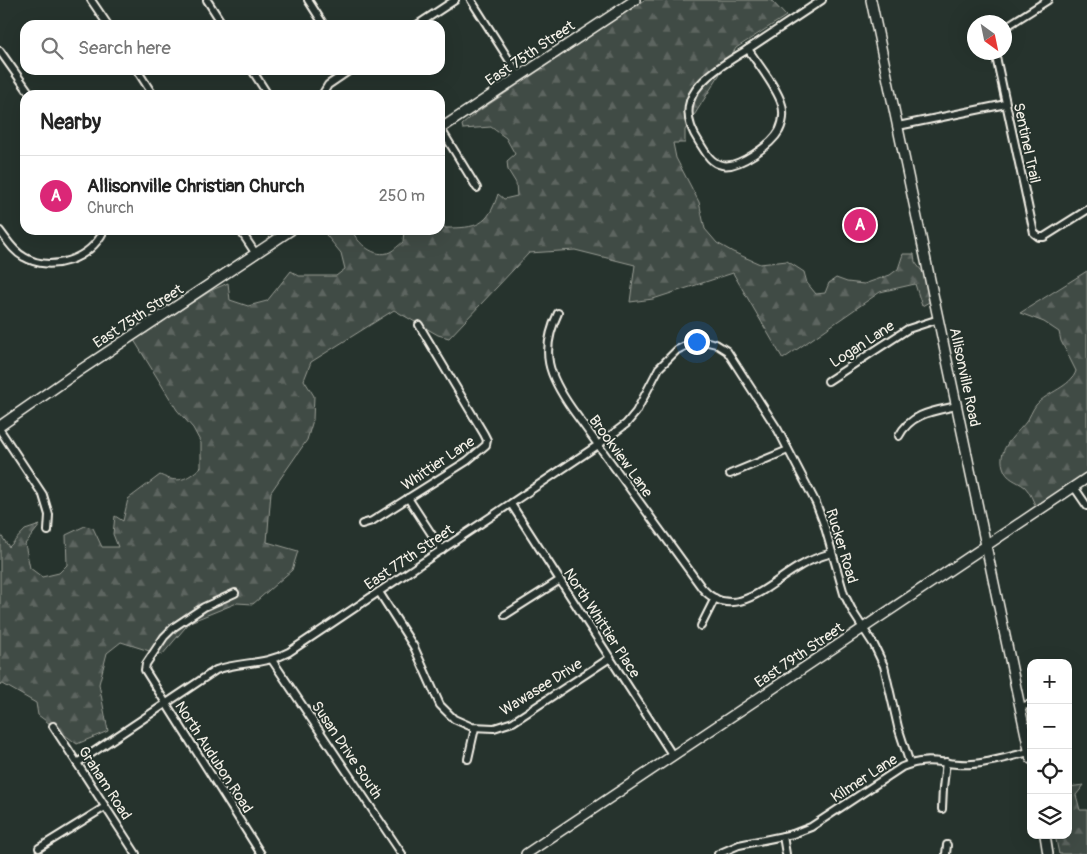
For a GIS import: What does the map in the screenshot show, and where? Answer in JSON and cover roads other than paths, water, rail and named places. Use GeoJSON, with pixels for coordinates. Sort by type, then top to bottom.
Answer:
{"type":"FeatureCollection","features":[{"type":"Feature","properties":{"kind":"street"},"geometry":{"type":"LineString","coordinates":[[92,0],[105,20]]}},
{"type":"Feature","properties":{"kind":"street"},"geometry":{"type":"LineString","coordinates":[[207,0],[220,20]]}},
{"type":"Feature","properties":{"kind":"street"},"geometry":{"type":"LineString","coordinates":[[308,0],[321,20]]}},
{"type":"Feature","properties":{"kind":"street"},"geometry":{"type":"LineString","coordinates":[[425,20],[455,0]]}},
{"type":"Feature","properties":{"kind":"street"},"geometry":{"type":"LineString","coordinates":[[471,0],[520,77]]}},
{"type":"Feature","properties":{"kind":"street","name":"East 75th Street"},"geometry":{"type":"LineString","coordinates":[[445,126],[635,0]]}},
{"type":"Feature","properties":{"kind":"street"},"geometry":{"type":"LineString","coordinates":[[748,49],[780,100],[783,112],[782,123],[778,133],[769,143],[740,162],[725,166],[711,159],[695,136],[689,120],[690,104],[694,91],[704,80],[748,49],[822,0]]}},
{"type":"Feature","properties":{"kind":"street","name":"Allisonville Road"},"geometry":{"type":"LineString","coordinates":[[871,0],[1029,749]]}},
{"type":"Feature","properties":{"kind":"street"},"geometry":{"type":"LineString","coordinates":[[1012,23],[1048,0]]}},
{"type":"Feature","properties":{"kind":"street"},"geometry":{"type":"LineString","coordinates":[[0,51],[27,90]]}},
{"type":"Feature","properties":{"kind":"street","name":"Sentinel Trail"},"geometry":{"type":"LineString","coordinates":[[997,60],[1034,232],[1038,236],[1044,237],[1087,210]]}},
{"type":"Feature","properties":{"kind":"street"},"geometry":{"type":"LineString","coordinates":[[140,75],[150,90]]}},
{"type":"Feature","properties":{"kind":"street"},"geometry":{"type":"LineString","coordinates":[[255,75],[265,90]]}},
{"type":"Feature","properties":{"kind":"street"},"geometry":{"type":"LineString","coordinates":[[325,90],[328,85],[343,75]]}},
{"type":"Feature","properties":{"kind":"street"},"geometry":{"type":"LineString","coordinates":[[898,126],[1006,104]]}},
{"type":"Feature","properties":{"kind":"street"},"geometry":{"type":"LineString","coordinates":[[445,137],[477,188]]}},
{"type":"Feature","properties":{"kind":"street"},"geometry":{"type":"LineString","coordinates":[[0,231],[15,250],[32,261],[47,264],[59,263],[76,257],[97,242],[101,235]]}},
{"type":"Feature","properties":{"kind":"street"},"geometry":{"type":"LineString","coordinates":[[243,235],[256,254]]}},
{"type":"Feature","properties":{"kind":"street","name":"East 75th Street"},"geometry":{"type":"LineString","coordinates":[[0,426],[75,373],[284,235]]}},
{"type":"Feature","properties":{"kind":"street","name":"Brookview Lane"},"geometry":{"type":"LineString","coordinates":[[558,313],[548,344],[548,359],[558,389],[702,588],[715,598]]}},
{"type":"Feature","properties":{"kind":"street","name":"Logan Lane"},"geometry":{"type":"LineString","coordinates":[[828,381],[908,329],[939,319]]}},
{"type":"Feature","properties":{"kind":"street","name":"Whittier Lane"},"geometry":{"type":"LineString","coordinates":[[362,524],[370,522],[467,461],[486,445],[487,440],[419,325]]}},
{"type":"Feature","properties":{"kind":"street","name":"East 77th Street"},"geometry":{"type":"LineString","coordinates":[[77,763],[216,670],[272,660],[289,652],[619,431],[631,418],[659,368],[677,350],[691,343],[704,342],[723,348]]}},
{"type":"Feature","properties":{"kind":"street","name":"Rucker Road"},"geometry":{"type":"LineString","coordinates":[[723,348],[733,358],[778,430],[816,503],[844,594],[854,614],[877,650],[886,671],[898,727],[910,764]]}},
{"type":"Feature","properties":{"kind":"street"},"geometry":{"type":"LineString","coordinates":[[899,436],[909,423],[920,415],[957,406]]}},
{"type":"Feature","properties":{"kind":"street"},"geometry":{"type":"LineString","coordinates":[[0,426],[44,495],[49,515],[48,531]]}},
{"type":"Feature","properties":{"kind":"street"},"geometry":{"type":"LineString","coordinates":[[730,474],[788,450]]}},
{"type":"Feature","properties":{"kind":"street","name":"East 79th Street"},"geometry":{"type":"LineString","coordinates":[[526,854],[1087,478]]}},
{"type":"Feature","properties":{"kind":"street"},"geometry":{"type":"LineString","coordinates":[[1074,487],[1087,506]]}},
{"type":"Feature","properties":{"kind":"street"},"geometry":{"type":"LineString","coordinates":[[408,498],[442,550]]}},
{"type":"Feature","properties":{"kind":"street","name":"North Whittier Place"},"geometry":{"type":"LineString","coordinates":[[511,504],[673,756]]}},
{"type":"Feature","properties":{"kind":"street"},"geometry":{"type":"LineString","coordinates":[[701,626],[715,598],[727,602],[745,600],[801,565],[832,553]]}},
{"type":"Feature","properties":{"kind":"street"},"geometry":{"type":"LineString","coordinates":[[505,615],[560,580]]}},
{"type":"Feature","properties":{"kind":"street"},"geometry":{"type":"LineString","coordinates":[[379,592],[414,647],[440,705],[456,720],[474,728],[468,759]]}},
{"type":"Feature","properties":{"kind":"street","name":"North Audubon Road"},"geometry":{"type":"LineString","coordinates":[[234,593],[204,606],[170,630],[144,667],[165,704],[261,854]]}},
{"type":"Feature","properties":{"kind":"street","name":"Wawasee Drive"},"geometry":{"type":"LineString","coordinates":[[474,728],[494,728],[513,722],[610,658]]}},
{"type":"Feature","properties":{"kind":"street","name":"Susan Drive South"},"geometry":{"type":"LineString","coordinates":[[272,660],[402,854]]}},
{"type":"Feature","properties":{"kind":"street"},"geometry":{"type":"LineString","coordinates":[[1020,707],[1027,705]]}},
{"type":"Feature","properties":{"kind":"street","name":"Graham Road"},"geometry":{"type":"LineString","coordinates":[[53,726],[136,854]]}},
{"type":"Feature","properties":{"kind":"street","name":"Kilmer Lane"},"geometry":{"type":"LineString","coordinates":[[718,854],[738,844],[783,836],[816,824],[902,767],[910,764],[930,760],[975,764],[1027,756]]}},
{"type":"Feature","properties":{"kind":"street"},"geometry":{"type":"LineString","coordinates":[[942,810],[942,788],[946,762]]}},
{"type":"Feature","properties":{"kind":"street"},"geometry":{"type":"LineString","coordinates":[[38,848],[105,807]]}},
{"type":"Feature","properties":{"kind":"street"},"geometry":{"type":"LineString","coordinates":[[783,836],[786,854]]}},
{"type":"Feature","properties":{"kind":"street"},"geometry":{"type":"LineString","coordinates":[[1046,839],[1048,854]]}},
{"type":"Feature","properties":{"kind":"street"},"geometry":{"type":"LineString","coordinates":[[946,854],[947,845]]}},
{"type":"Feature","properties":{"kind":"place","name":"Allisonville Christian Church"},"geometry":{"type":"Point","coordinates":[860,225]}}]}
